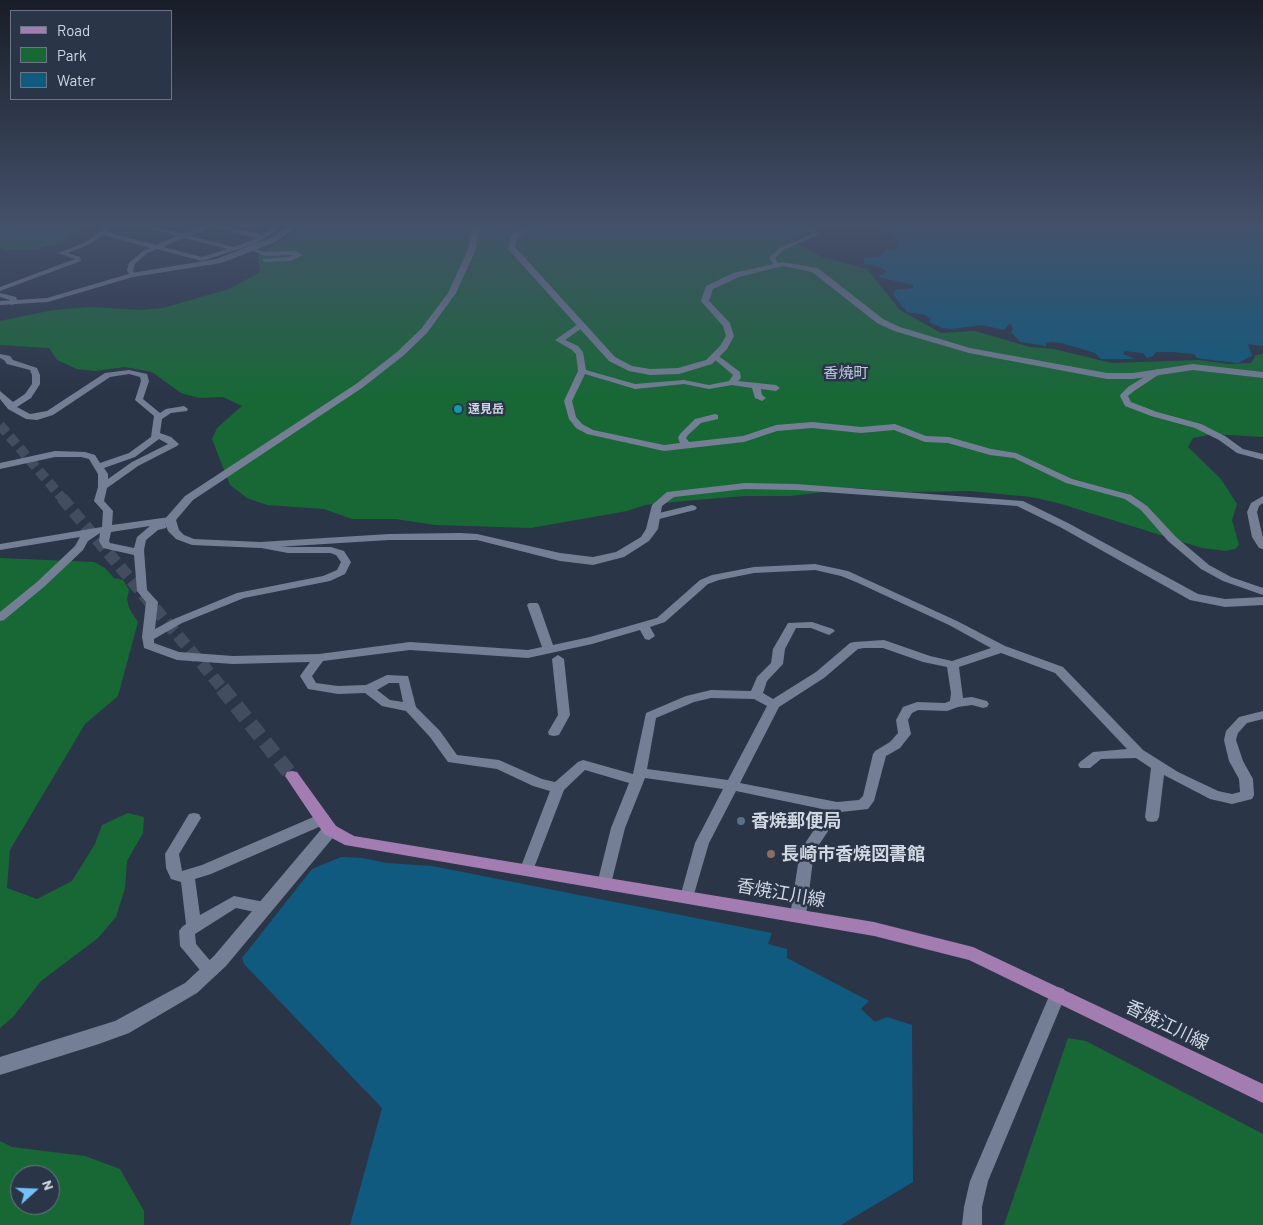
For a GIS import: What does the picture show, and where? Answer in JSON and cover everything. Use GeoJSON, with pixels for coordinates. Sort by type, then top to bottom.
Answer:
{"type":"FeatureCollection","features":[{"type":"Feature","properties":{"kind":"main road","name":"香焼江川線"},"geometry":{"type":"LineString","coordinates":[[292,776],[326,824],[342,838],[360,843],[527,869],[604,884],[874,929],[973,954],[1263,1094]]}},
{"type":"Feature","properties":{"kind":"street"},"geometry":{"type":"LineString","coordinates":[[0,289],[19,282]]}},
{"type":"Feature","properties":{"kind":"street"},"geometry":{"type":"LineString","coordinates":[[0,303],[57,298],[109,282]]}},
{"type":"Feature","properties":{"kind":"street"},"geometry":{"type":"LineString","coordinates":[[457,282],[439,313],[406,348],[360,386],[189,498],[170,522],[154,528],[141,539],[142,591],[152,602],[148,645],[166,653],[190,658],[319,658],[410,646],[520,654],[550,650],[592,640],[666,618],[709,579],[754,570],[816,567],[844,573],[953,623],[1001,649],[1059,670],[1138,753],[1158,766],[1215,795],[1232,799],[1244,797],[1248,792],[1248,786],[1232,750],[1230,740],[1232,730],[1242,720],[1263,715]]}},
{"type":"Feature","properties":{"kind":"street"},"geometry":{"type":"LineString","coordinates":[[542,282],[612,359],[630,368],[650,372],[679,372],[703,366],[716,356],[730,336],[727,326],[705,300],[709,288],[720,282]]}},
{"type":"Feature","properties":{"kind":"street"},"geometry":{"type":"LineString","coordinates":[[831,282],[880,321],[922,338],[1081,372],[1119,376],[1193,367],[1236,370],[1263,375]]}},
{"type":"Feature","properties":{"kind":"street"},"geometry":{"type":"LineString","coordinates":[[0,296],[13,299],[14,303]]}},
{"type":"Feature","properties":{"kind":"street"},"geometry":{"type":"LineString","coordinates":[[581,326],[559,340],[578,351],[582,371],[568,401],[572,417],[579,426],[590,432],[664,448],[744,439],[776,428],[822,425],[860,430],[894,426],[925,438],[949,440],[990,452],[1010,454],[1070,481],[1108,490],[1131,499],[1205,567],[1227,580],[1263,592]]}},
{"type":"Feature","properties":{"kind":"street"},"geometry":{"type":"LineString","coordinates":[[0,356],[8,358],[10,362],[34,368],[36,374],[36,384],[28,396],[11,407]]}},
{"type":"Feature","properties":{"kind":"street"},"geometry":{"type":"LineString","coordinates":[[716,356],[737,374],[737,378],[732,383]]}},
{"type":"Feature","properties":{"kind":"street"},"geometry":{"type":"LineString","coordinates":[[582,371],[634,388],[662,386],[678,382],[709,387],[732,383],[776,388]]}},
{"type":"Feature","properties":{"kind":"street"},"geometry":{"type":"LineString","coordinates":[[1160,371],[1131,389],[1124,396],[1128,404],[1154,414],[1198,426],[1222,438],[1240,452],[1263,458]]}},
{"type":"Feature","properties":{"kind":"street"},"geometry":{"type":"LineString","coordinates":[[0,394],[11,407],[29,417],[43,416],[101,378],[115,373],[129,372],[141,374],[145,378],[139,400],[159,418]]}},
{"type":"Feature","properties":{"kind":"street"},"geometry":{"type":"LineString","coordinates":[[756,385],[758,396],[762,398]]}},
{"type":"Feature","properties":{"kind":"street"},"geometry":{"type":"LineString","coordinates":[[99,466],[132,455],[152,442],[156,435],[159,418],[169,411],[184,409]]}},
{"type":"Feature","properties":{"kind":"street"},"geometry":{"type":"LineString","coordinates":[[686,446],[682,438],[684,434],[698,421],[715,417]]}},
{"type":"Feature","properties":{"kind":"street"},"geometry":{"type":"LineString","coordinates":[[103,486],[135,464],[174,444],[168,439],[156,435]]}},
{"type":"Feature","properties":{"kind":"street"},"geometry":{"type":"LineString","coordinates":[[593,439],[620,446],[631,442]]}},
{"type":"Feature","properties":{"kind":"street"},"geometry":{"type":"LineString","coordinates":[[0,466],[46,456],[89,455],[99,466],[103,474],[103,486],[99,501],[108,511],[107,530],[104,541],[107,546],[140,553]]}},
{"type":"Feature","properties":{"kind":"street"},"geometry":{"type":"LineString","coordinates":[[170,522],[174,531],[180,537],[192,542],[260,545],[389,537],[460,536],[477,537],[560,558],[593,561],[607,559],[632,549],[645,539],[652,529],[657,505],[671,494],[745,486],[796,487],[1019,504],[1045,514],[1194,597],[1225,603],[1263,601]]}},
{"type":"Feature","properties":{"kind":"street"},"geometry":{"type":"LineString","coordinates":[[1263,499],[1254,505],[1252,512],[1257,537],[1263,546]]}},
{"type":"Feature","properties":{"kind":"street"},"geometry":{"type":"LineString","coordinates":[[655,517],[692,508]]}},
{"type":"Feature","properties":{"kind":"street"},"geometry":{"type":"LineString","coordinates":[[0,547],[95,531],[170,522]]}},
{"type":"Feature","properties":{"kind":"street"},"geometry":{"type":"LineString","coordinates":[[0,618],[41,584],[79,548],[84,539],[95,531]]}},
{"type":"Feature","properties":{"kind":"street"},"geometry":{"type":"LineString","coordinates":[[148,637],[178,621],[241,595],[333,577],[341,572],[346,562],[340,553],[331,550],[288,550],[260,545]]}},
{"type":"Feature","properties":{"kind":"street"},"geometry":{"type":"LineString","coordinates":[[532,605],[550,650]]}},
{"type":"Feature","properties":{"kind":"street"},"geometry":{"type":"LineString","coordinates":[[643,624],[649,636]]}},
{"type":"Feature","properties":{"kind":"street"},"geometry":{"type":"LineString","coordinates":[[756,695],[761,680],[777,664],[779,648],[792,625],[812,625],[829,631]]}},
{"type":"Feature","properties":{"kind":"street"},"geometry":{"type":"LineString","coordinates":[[687,898],[702,843],[774,704],[820,675],[854,646],[884,644],[927,659],[953,665],[1001,649]]}},
{"type":"Feature","properties":{"kind":"street"},"geometry":{"type":"LineString","coordinates":[[319,658],[307,673],[307,681],[312,686],[338,690],[368,689],[387,679],[404,679],[410,708],[435,734],[453,759],[499,764],[538,783],[558,788]]}},
{"type":"Feature","properties":{"kind":"street"},"geometry":{"type":"LineString","coordinates":[[554,732],[564,715],[558,659]]}},
{"type":"Feature","properties":{"kind":"street"},"geometry":{"type":"LineString","coordinates":[[953,665],[957,693],[956,703]]}},
{"type":"Feature","properties":{"kind":"street"},"geometry":{"type":"LineString","coordinates":[[368,689],[386,703],[410,708]]}},
{"type":"Feature","properties":{"kind":"street"},"geometry":{"type":"LineString","coordinates":[[604,884],[618,828],[638,776],[650,716],[702,695],[756,695],[774,704]]}},
{"type":"Feature","properties":{"kind":"street"},"geometry":{"type":"LineString","coordinates":[[527,869],[558,788],[583,765],[638,776],[733,786],[837,807],[863,805],[869,796],[880,754],[894,745],[905,734],[902,720],[907,710],[921,706],[947,707],[956,703],[972,701],[983,704]]}},
{"type":"Feature","properties":{"kind":"street"},"geometry":{"type":"LineString","coordinates":[[1085,765],[1098,755],[1138,753]]}},
{"type":"Feature","properties":{"kind":"street"},"geometry":{"type":"LineString","coordinates":[[1152,817],[1158,766]]}},
{"type":"Feature","properties":{"kind":"street"},"geometry":{"type":"LineString","coordinates":[[798,916],[807,852],[837,807]]}},
{"type":"Feature","properties":{"kind":"street"},"geometry":{"type":"LineString","coordinates":[[194,818],[172,854],[173,868],[176,875],[187,875],[206,870],[326,824]]}},
{"type":"Feature","properties":{"kind":"street"},"geometry":{"type":"LineString","coordinates":[[0,1066],[99,1036],[122,1027],[192,988],[264,908],[326,824]]}},
{"type":"Feature","properties":{"kind":"street"},"geometry":{"type":"LineString","coordinates":[[187,875],[194,926]]}},
{"type":"Feature","properties":{"kind":"street"},"geometry":{"type":"LineString","coordinates":[[210,970],[188,946],[187,931],[234,902],[264,908]]}},
{"type":"Feature","properties":{"kind":"street"},"geometry":{"type":"LineString","coordinates":[[972,1225],[973,1207],[979,1181],[1058,994]]}},
{"type":"Feature","properties":{"kind":"green space"},"geometry":{"type":"Polygon","coordinates":[[[241,282],[878,282],[900,310],[941,333],[975,331],[1030,347],[1054,349],[1112,363],[1198,360],[1228,364],[1251,363],[1256,355],[1263,354],[1263,437],[1212,434],[1193,438],[1188,447],[1221,479],[1237,504],[1232,520],[1239,545],[1235,549],[1226,551],[1202,548],[1058,503],[1031,497],[970,491],[908,492],[855,488],[791,496],[744,496],[684,501],[645,505],[627,511],[531,528],[435,525],[396,519],[352,519],[324,509],[267,505],[247,498],[230,485],[212,439],[217,428],[242,406],[223,397],[199,398],[181,393],[152,372],[125,367],[95,371],[77,369],[57,360],[49,348],[0,345],[0,321],[53,310],[91,307],[139,310],[163,308],[229,289],[241,282]]]}},
{"type":"Feature","properties":{"kind":"green space"},"geometry":{"type":"Polygon","coordinates":[[[0,558],[94,562],[105,568],[114,578],[123,580],[129,590],[127,599],[129,608],[138,622],[118,696],[85,724],[10,850],[7,888],[37,899],[72,881],[95,844],[102,825],[128,813],[144,817],[143,833],[127,861],[125,888],[116,917],[98,938],[41,981],[13,1017],[0,1028],[0,558]]]}},
{"type":"Feature","properties":{"kind":"green space"},"geometry":{"type":"Polygon","coordinates":[[[1068,1038],[1086,1041],[1263,1134],[1263,1225],[1004,1225],[1068,1038]]]}},
{"type":"Feature","properties":{"kind":"green space"},"geometry":{"type":"Polygon","coordinates":[[[0,1141],[12,1147],[85,1156],[120,1169],[144,1211],[144,1225],[0,1225],[0,1141]]]}},
{"type":"Feature","properties":{"kind":"water"},"geometry":{"type":"Polygon","coordinates":[[[901,282],[1263,282],[1263,346],[1248,344],[1252,356],[1238,363],[1197,358],[1194,354],[1173,352],[1156,352],[1153,356],[1147,358],[1143,353],[1125,351],[1123,354],[1135,359],[1101,359],[1095,353],[1062,343],[1051,342],[1046,343],[1046,346],[1020,342],[1011,332],[1013,329],[1010,323],[1004,330],[982,325],[952,329],[942,328],[929,322],[931,319],[925,315],[907,312],[893,295],[895,290],[913,288],[913,285],[901,282]]]}},
{"type":"Feature","properties":{"kind":"water"},"geometry":{"type":"Polygon","coordinates":[[[341,857],[432,866],[772,933],[768,944],[787,949],[787,958],[869,1001],[861,1009],[875,1022],[887,1017],[912,1025],[913,1182],[841,1225],[350,1225],[382,1108],[244,964],[242,958],[312,869],[341,857]]]}},
{"type":"Feature","properties":{"kind":"tunnel"},"geometry":{"type":"LineString","coordinates":[[0,425],[63,499]]}},
{"type":"Feature","properties":{"kind":"tunnel"},"geometry":{"type":"LineString","coordinates":[[62,498],[223,689]]}},
{"type":"Feature","properties":{"kind":"tunnel"},"geometry":{"type":"LineString","coordinates":[[222,688],[292,776]]}},
{"type":"Feature","properties":{"kind":"place","name":"遠見岳"},"geometry":{"type":"Point","coordinates":[458,409]}},
{"type":"Feature","properties":{"kind":"place","name":"香焼郵便局"},"geometry":{"type":"Point","coordinates":[741,821]}},
{"type":"Feature","properties":{"kind":"place","name":"長崎市香焼図書館"},"geometry":{"type":"Point","coordinates":[771,854]}},
{"type":"Feature","properties":{"kind":"district","name":"香焼町"},"geometry":{"type":"Point","coordinates":[846,373]}}]}
